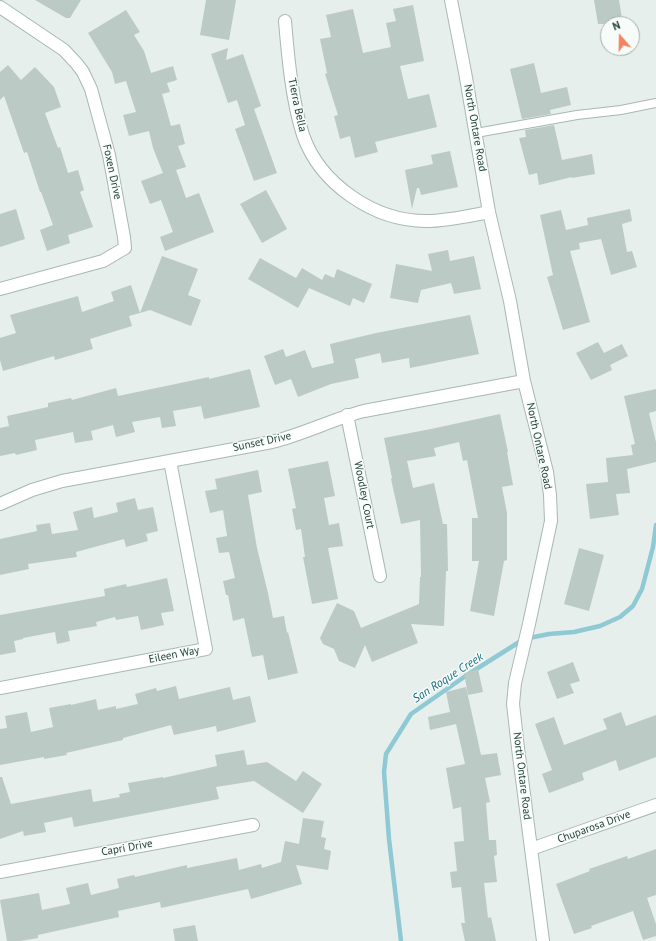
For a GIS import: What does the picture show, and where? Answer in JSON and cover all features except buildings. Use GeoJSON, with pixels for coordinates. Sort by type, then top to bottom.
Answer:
{"type":"FeatureCollection","features":[{"type":"Feature","properties":{"kind":"street","name":"North Ontare Road"},"geometry":{"type":"LineString","coordinates":[[451,0],[489,212],[510,301],[524,381],[547,472],[550,495],[551,520],[515,683],[514,712],[543,941]]}},
{"type":"Feature","properties":{"kind":"street","name":"Foxen Drive"},"geometry":{"type":"LineString","coordinates":[[0,7],[64,50],[83,72],[91,90],[109,155],[125,248],[103,261],[0,289]]}},
{"type":"Feature","properties":{"kind":"street","name":"Tierra Bella"},"geometry":{"type":"LineString","coordinates":[[284,21],[290,69],[303,135],[320,166],[335,183],[347,193],[366,205],[387,215],[402,218],[424,221],[447,220],[489,212]]}},
{"type":"Feature","properties":{"kind":"street","name":"Sunset Drive"},"geometry":{"type":"LineString","coordinates":[[0,504],[32,490],[62,481],[292,437],[347,415],[524,381]]}},
{"type":"Feature","properties":{"kind":"street","name":"Woodley Court"},"geometry":{"type":"LineString","coordinates":[[347,415],[380,576]]}},
{"type":"Feature","properties":{"kind":"street","name":"Eileen Way"},"geometry":{"type":"LineString","coordinates":[[0,688],[206,649],[170,460]]}},
{"type":"Feature","properties":{"kind":"street","name":"Chuparosa Drive"},"geometry":{"type":"LineString","coordinates":[[531,849],[656,805]]}},
{"type":"Feature","properties":{"kind":"street","name":"Capri Drive"},"geometry":{"type":"LineString","coordinates":[[0,872],[253,825]]}},
{"type":"Feature","properties":{"kind":"lane"},"geometry":{"type":"LineString","coordinates":[[476,133],[656,103]]}},
{"type":"Feature","properties":{"kind":"waterway","name":"San Roque Creek"},"geometry":{"type":"LineString","coordinates":[[401,941],[389,839],[384,772],[386,754],[411,714],[467,675],[524,639],[549,634],[574,632],[600,626],[620,617],[633,606],[642,589],[653,547],[656,525]]}}]}
